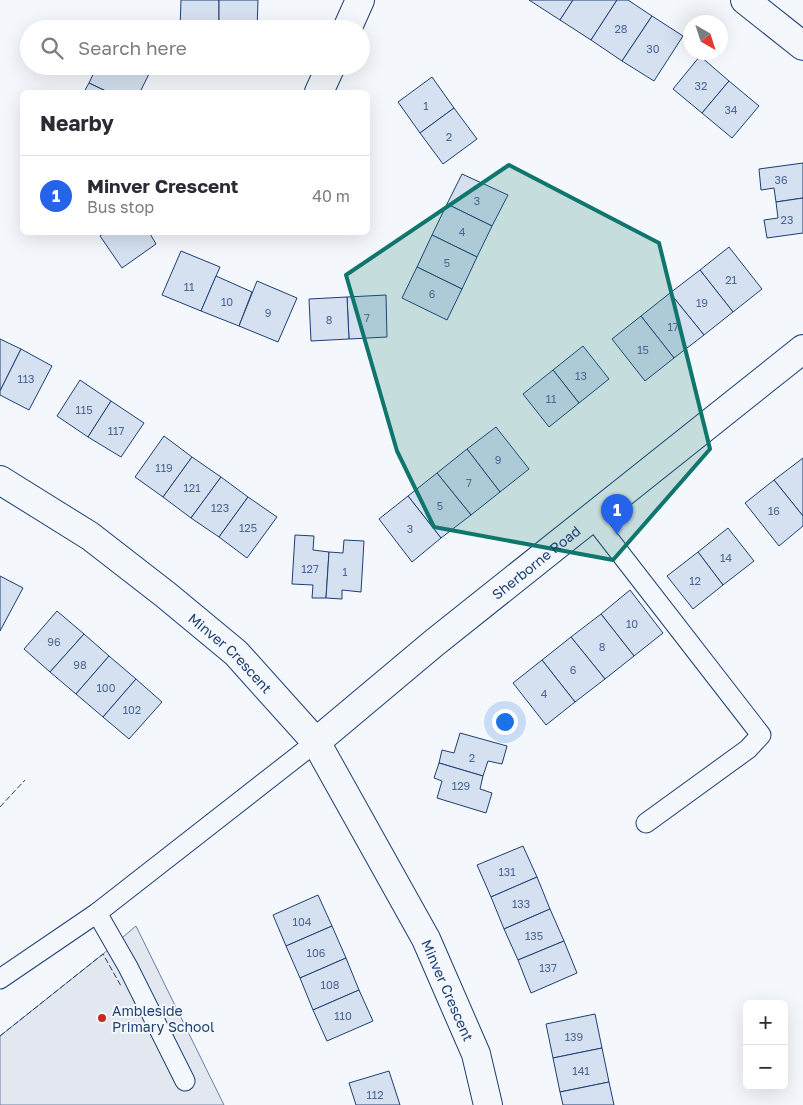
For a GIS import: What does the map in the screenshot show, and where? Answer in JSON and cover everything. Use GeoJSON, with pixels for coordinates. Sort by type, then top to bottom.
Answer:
{"type":"FeatureCollection","features":[{"type":"Feature","properties":{"kind":"street"},"geometry":{"type":"LineString","coordinates":[[351,20],[360,0]]}},
{"type":"Feature","properties":{"kind":"street"},"geometry":{"type":"LineString","coordinates":[[745,0],[803,46]]}},
{"type":"Feature","properties":{"kind":"street"},"geometry":{"type":"LineString","coordinates":[[320,90],[327,75]]}},
{"type":"Feature","properties":{"kind":"street","name":"Sherborne Road"},"geometry":{"type":"LineString","coordinates":[[316,742],[434,643],[803,349]]}},
{"type":"Feature","properties":{"kind":"street","name":"Minver Crescent"},"geometry":{"type":"LineString","coordinates":[[0,480],[90,536],[236,653],[316,742],[426,939],[476,1054],[488,1105]]}},
{"type":"Feature","properties":{"kind":"lane"},"geometry":{"type":"LineString","coordinates":[[592,517],[761,735],[748,749],[646,823]]}},
{"type":"Feature","properties":{"kind":"lane"},"geometry":{"type":"LineString","coordinates":[[0,979],[97,913],[316,742]]}},
{"type":"Feature","properties":{"kind":"lane"},"geometry":{"type":"LineString","coordinates":[[97,913],[132,975],[185,1080]]}},
{"type":"Feature","properties":{"kind":"highlighted area"},"geometry":{"type":"Polygon","coordinates":[[[509,165],[659,243],[710,449],[613,560],[434,527],[397,451],[346,275],[509,165]]]}},
{"type":"Feature","properties":{"kind":"shaded area"},"geometry":{"type":"Polygon","coordinates":[[[136,926],[224,1105],[0,1105],[0,1036],[136,926]]]}},
{"type":"Feature","properties":{"kind":"building"},"geometry":{"type":"Polygon","coordinates":[[[181,0],[219,0],[219,20],[180,20],[181,0]]]}},
{"type":"Feature","properties":{"kind":"building"},"geometry":{"type":"Polygon","coordinates":[[[219,0],[258,0],[257,20],[219,20],[219,0]]]}},
{"type":"Feature","properties":{"kind":"building"},"geometry":{"type":"Polygon","coordinates":[[[529,0],[573,0],[560,20],[529,0]]]}},
{"type":"Feature","properties":{"kind":"building"},"geometry":{"type":"Polygon","coordinates":[[[573,0],[617,0],[591,40],[560,20],[573,0]]]}},
{"type":"Feature","properties":{"kind":"building"},"geometry":{"type":"Polygon","coordinates":[[[617,0],[628,0],[652,16],[622,61],[591,40],[617,0]]]}},
{"type":"Feature","properties":{"kind":"building"},"geometry":{"type":"Polygon","coordinates":[[[652,16],[683,36],[654,81],[622,61],[652,16]]]}},
{"type":"Feature","properties":{"kind":"building"},"geometry":{"type":"Polygon","coordinates":[[[697,60],[705,60],[729,81],[702,113],[673,89],[697,60]]]}},
{"type":"Feature","properties":{"kind":"building"},"geometry":{"type":"Polygon","coordinates":[[[93,75],[148,75],[141,90],[104,90],[89,83],[93,75]]]}},
{"type":"Feature","properties":{"kind":"building"},"geometry":{"type":"Polygon","coordinates":[[[432,77],[454,108],[420,133],[398,102],[432,77]]]}},
{"type":"Feature","properties":{"kind":"building"},"geometry":{"type":"Polygon","coordinates":[[[729,81],[759,106],[732,138],[702,113],[729,81]]]}},
{"type":"Feature","properties":{"kind":"building"},"geometry":{"type":"Polygon","coordinates":[[[89,83],[104,90],[85,90],[89,83]]]}},
{"type":"Feature","properties":{"kind":"building"},"geometry":{"type":"Polygon","coordinates":[[[454,108],[477,139],[443,164],[420,133],[454,108]]]}},
{"type":"Feature","properties":{"kind":"building"},"geometry":{"type":"Polygon","coordinates":[[[803,163],[803,198],[776,202],[774,188],[761,190],[759,169],[803,163]]]}},
{"type":"Feature","properties":{"kind":"building"},"geometry":{"type":"Polygon","coordinates":[[[462,174],[508,195],[492,226],[447,204],[462,174]]]}},
{"type":"Feature","properties":{"kind":"building"},"geometry":{"type":"Polygon","coordinates":[[[803,198],[803,233],[767,238],[764,220],[778,218],[776,202],[803,198]]]}},
{"type":"Feature","properties":{"kind":"building"},"geometry":{"type":"Polygon","coordinates":[[[447,204],[492,226],[477,257],[432,235],[447,204]]]}},
{"type":"Feature","properties":{"kind":"building"},"geometry":{"type":"Polygon","coordinates":[[[151,235],[156,244],[122,268],[100,236],[151,235]]]}},
{"type":"Feature","properties":{"kind":"building"},"geometry":{"type":"Polygon","coordinates":[[[432,235],[477,257],[462,289],[417,267],[432,235]]]}},
{"type":"Feature","properties":{"kind":"building"},"geometry":{"type":"Polygon","coordinates":[[[729,247],[762,289],[733,312],[700,270],[729,247]]]}},
{"type":"Feature","properties":{"kind":"building"},"geometry":{"type":"Polygon","coordinates":[[[181,251],[220,267],[201,311],[162,295],[181,251]]]}},
{"type":"Feature","properties":{"kind":"building"},"geometry":{"type":"Polygon","coordinates":[[[417,267],[462,289],[447,320],[402,298],[417,267]]]}},
{"type":"Feature","properties":{"kind":"building"},"geometry":{"type":"Polygon","coordinates":[[[700,270],[733,312],[704,335],[670,293],[700,270]]]}},
{"type":"Feature","properties":{"kind":"building"},"geometry":{"type":"Polygon","coordinates":[[[216,276],[252,292],[239,326],[201,311],[216,276]]]}},
{"type":"Feature","properties":{"kind":"building"},"geometry":{"type":"Polygon","coordinates":[[[257,281],[297,298],[278,342],[239,326],[257,281]]]}},
{"type":"Feature","properties":{"kind":"building"},"geometry":{"type":"Polygon","coordinates":[[[670,293],[704,335],[674,358],[641,316],[670,293]]]}},
{"type":"Feature","properties":{"kind":"building"},"geometry":{"type":"Polygon","coordinates":[[[386,295],[387,337],[349,339],[347,297],[386,295]]]}},
{"type":"Feature","properties":{"kind":"building"},"geometry":{"type":"Polygon","coordinates":[[[347,297],[349,339],[311,341],[309,299],[347,297]]]}},
{"type":"Feature","properties":{"kind":"building"},"geometry":{"type":"Polygon","coordinates":[[[641,316],[674,358],[645,381],[612,339],[641,316]]]}},
{"type":"Feature","properties":{"kind":"building"},"geometry":{"type":"Polygon","coordinates":[[[0,339],[21,349],[0,391],[0,339]]]}},
{"type":"Feature","properties":{"kind":"building"},"geometry":{"type":"Polygon","coordinates":[[[583,346],[609,379],[579,403],[553,370],[583,346]]]}},
{"type":"Feature","properties":{"kind":"building"},"geometry":{"type":"Polygon","coordinates":[[[21,349],[52,366],[29,410],[0,395],[0,391],[21,349]]]}},
{"type":"Feature","properties":{"kind":"building"},"geometry":{"type":"Polygon","coordinates":[[[553,370],[579,403],[549,427],[523,394],[553,370]]]}},
{"type":"Feature","properties":{"kind":"building"},"geometry":{"type":"Polygon","coordinates":[[[80,380],[111,401],[88,437],[57,416],[80,380]]]}},
{"type":"Feature","properties":{"kind":"building"},"geometry":{"type":"Polygon","coordinates":[[[111,401],[144,423],[121,457],[88,437],[111,401]]]}},
{"type":"Feature","properties":{"kind":"building"},"geometry":{"type":"Polygon","coordinates":[[[496,427],[529,469],[500,492],[467,449],[496,427]]]}},
{"type":"Feature","properties":{"kind":"building"},"geometry":{"type":"Polygon","coordinates":[[[164,436],[192,457],[163,497],[135,477],[164,436]]]}},
{"type":"Feature","properties":{"kind":"building"},"geometry":{"type":"Polygon","coordinates":[[[467,449],[500,492],[471,515],[437,473],[467,449]]]}},
{"type":"Feature","properties":{"kind":"building"},"geometry":{"type":"Polygon","coordinates":[[[192,457],[221,477],[191,518],[163,497],[192,457]]]}},
{"type":"Feature","properties":{"kind":"building"},"geometry":{"type":"Polygon","coordinates":[[[803,458],[803,516],[774,480],[803,458]]]}},
{"type":"Feature","properties":{"kind":"building"},"geometry":{"type":"Polygon","coordinates":[[[437,473],[471,515],[441,538],[408,496],[437,473]]]}},
{"type":"Feature","properties":{"kind":"building"},"geometry":{"type":"Polygon","coordinates":[[[221,477],[248,497],[219,537],[191,518],[221,477]]]}},
{"type":"Feature","properties":{"kind":"building"},"geometry":{"type":"Polygon","coordinates":[[[774,480],[803,516],[803,526],[779,546],[745,503],[774,480]]]}},
{"type":"Feature","properties":{"kind":"building"},"geometry":{"type":"Polygon","coordinates":[[[408,496],[441,538],[412,562],[379,519],[408,496]]]}},
{"type":"Feature","properties":{"kind":"building"},"geometry":{"type":"Polygon","coordinates":[[[248,497],[277,517],[247,558],[219,537],[248,497]]]}},
{"type":"Feature","properties":{"kind":"building"},"geometry":{"type":"Polygon","coordinates":[[[728,528],[754,561],[723,585],[698,552],[728,528]]]}},
{"type":"Feature","properties":{"kind":"building"},"geometry":{"type":"Polygon","coordinates":[[[295,535],[314,536],[313,550],[329,552],[326,598],[312,598],[313,585],[292,584],[295,535]]]}},
{"type":"Feature","properties":{"kind":"building"},"geometry":{"type":"Polygon","coordinates":[[[344,540],[364,541],[361,592],[342,590],[342,599],[326,598],[329,552],[343,553],[344,540]]]}},
{"type":"Feature","properties":{"kind":"building"},"geometry":{"type":"Polygon","coordinates":[[[698,552],[723,585],[693,609],[667,576],[698,552]]]}},
{"type":"Feature","properties":{"kind":"building"},"geometry":{"type":"Polygon","coordinates":[[[0,576],[23,588],[0,631],[0,576]]]}},
{"type":"Feature","properties":{"kind":"building"},"geometry":{"type":"Polygon","coordinates":[[[630,590],[663,633],[634,656],[601,614],[630,590]]]}},
{"type":"Feature","properties":{"kind":"building"},"geometry":{"type":"Polygon","coordinates":[[[57,611],[84,634],[50,672],[24,649],[57,611]]]}},
{"type":"Feature","properties":{"kind":"building"},"geometry":{"type":"Polygon","coordinates":[[[601,614],[634,656],[605,679],[571,637],[601,614]]]}},
{"type":"Feature","properties":{"kind":"building"},"geometry":{"type":"Polygon","coordinates":[[[84,634],[109,656],[76,694],[50,672],[84,634]]]}},
{"type":"Feature","properties":{"kind":"building"},"geometry":{"type":"Polygon","coordinates":[[[571,637],[605,679],[575,702],[542,660],[571,637]]]}},
{"type":"Feature","properties":{"kind":"building"},"geometry":{"type":"Polygon","coordinates":[[[109,656],[136,679],[103,717],[76,694],[109,656]]]}},
{"type":"Feature","properties":{"kind":"building"},"geometry":{"type":"Polygon","coordinates":[[[542,660],[575,702],[546,725],[513,683],[542,660]]]}},
{"type":"Feature","properties":{"kind":"building"},"geometry":{"type":"Polygon","coordinates":[[[136,679],[162,702],[129,739],[103,717],[136,679]]]}},
{"type":"Feature","properties":{"kind":"building"},"geometry":{"type":"Polygon","coordinates":[[[460,733],[507,746],[502,764],[488,761],[483,776],[439,763],[442,750],[454,753],[460,733]]]}},
{"type":"Feature","properties":{"kind":"building"},"geometry":{"type":"Polygon","coordinates":[[[439,763],[483,776],[480,789],[492,793],[486,813],[437,798],[442,781],[434,778],[439,763]]]}},
{"type":"Feature","properties":{"kind":"building"},"geometry":{"type":"Polygon","coordinates":[[[523,846],[537,877],[491,897],[477,865],[523,846]]]}},
{"type":"Feature","properties":{"kind":"building"},"geometry":{"type":"Polygon","coordinates":[[[537,877],[550,909],[504,929],[491,897],[537,877]]]}},
{"type":"Feature","properties":{"kind":"building"},"geometry":{"type":"Polygon","coordinates":[[[318,895],[332,926],[286,946],[273,915],[318,895]]]}},
{"type":"Feature","properties":{"kind":"building"},"geometry":{"type":"Polygon","coordinates":[[[550,909],[564,941],[518,960],[504,929],[550,909]]]}},
{"type":"Feature","properties":{"kind":"building"},"geometry":{"type":"Polygon","coordinates":[[[332,926],[346,958],[300,978],[286,946],[332,926]]]}},
{"type":"Feature","properties":{"kind":"building"},"geometry":{"type":"Polygon","coordinates":[[[564,941],[577,973],[531,993],[518,960],[564,941]]]}},
{"type":"Feature","properties":{"kind":"building"},"geometry":{"type":"Polygon","coordinates":[[[346,958],[359,990],[313,1010],[300,978],[346,958]]]}},
{"type":"Feature","properties":{"kind":"building"},"geometry":{"type":"Polygon","coordinates":[[[359,990],[373,1021],[327,1041],[313,1010],[359,990]]]}},
{"type":"Feature","properties":{"kind":"building"},"geometry":{"type":"Polygon","coordinates":[[[595,1014],[602,1048],[553,1058],[546,1024],[595,1014]]]}},
{"type":"Feature","properties":{"kind":"building"},"geometry":{"type":"Polygon","coordinates":[[[602,1048],[609,1082],[560,1092],[553,1058],[602,1048]]]}},
{"type":"Feature","properties":{"kind":"building"},"geometry":{"type":"Polygon","coordinates":[[[389,1071],[400,1105],[356,1105],[349,1083],[389,1071]]]}},
{"type":"Feature","properties":{"kind":"building"},"geometry":{"type":"Polygon","coordinates":[[[609,1082],[614,1105],[563,1105],[560,1092],[609,1082]]]}},
{"type":"Feature","properties":{"kind":"fence"},"geometry":{"type":"LineString","coordinates":[[0,807],[25,780]]}},
{"type":"Feature","properties":{"kind":"fence"},"geometry":{"type":"LineString","coordinates":[[0,1036],[103,954],[121,986]]}},
{"type":"Feature","properties":{"kind":"place","name":"Minver Crescent"},"geometry":{"type":"Point","coordinates":[617,535]}},
{"type":"Feature","properties":{"kind":"place","name":"Ambleside Primary School"},"geometry":{"type":"Point","coordinates":[102,1018]}}]}
